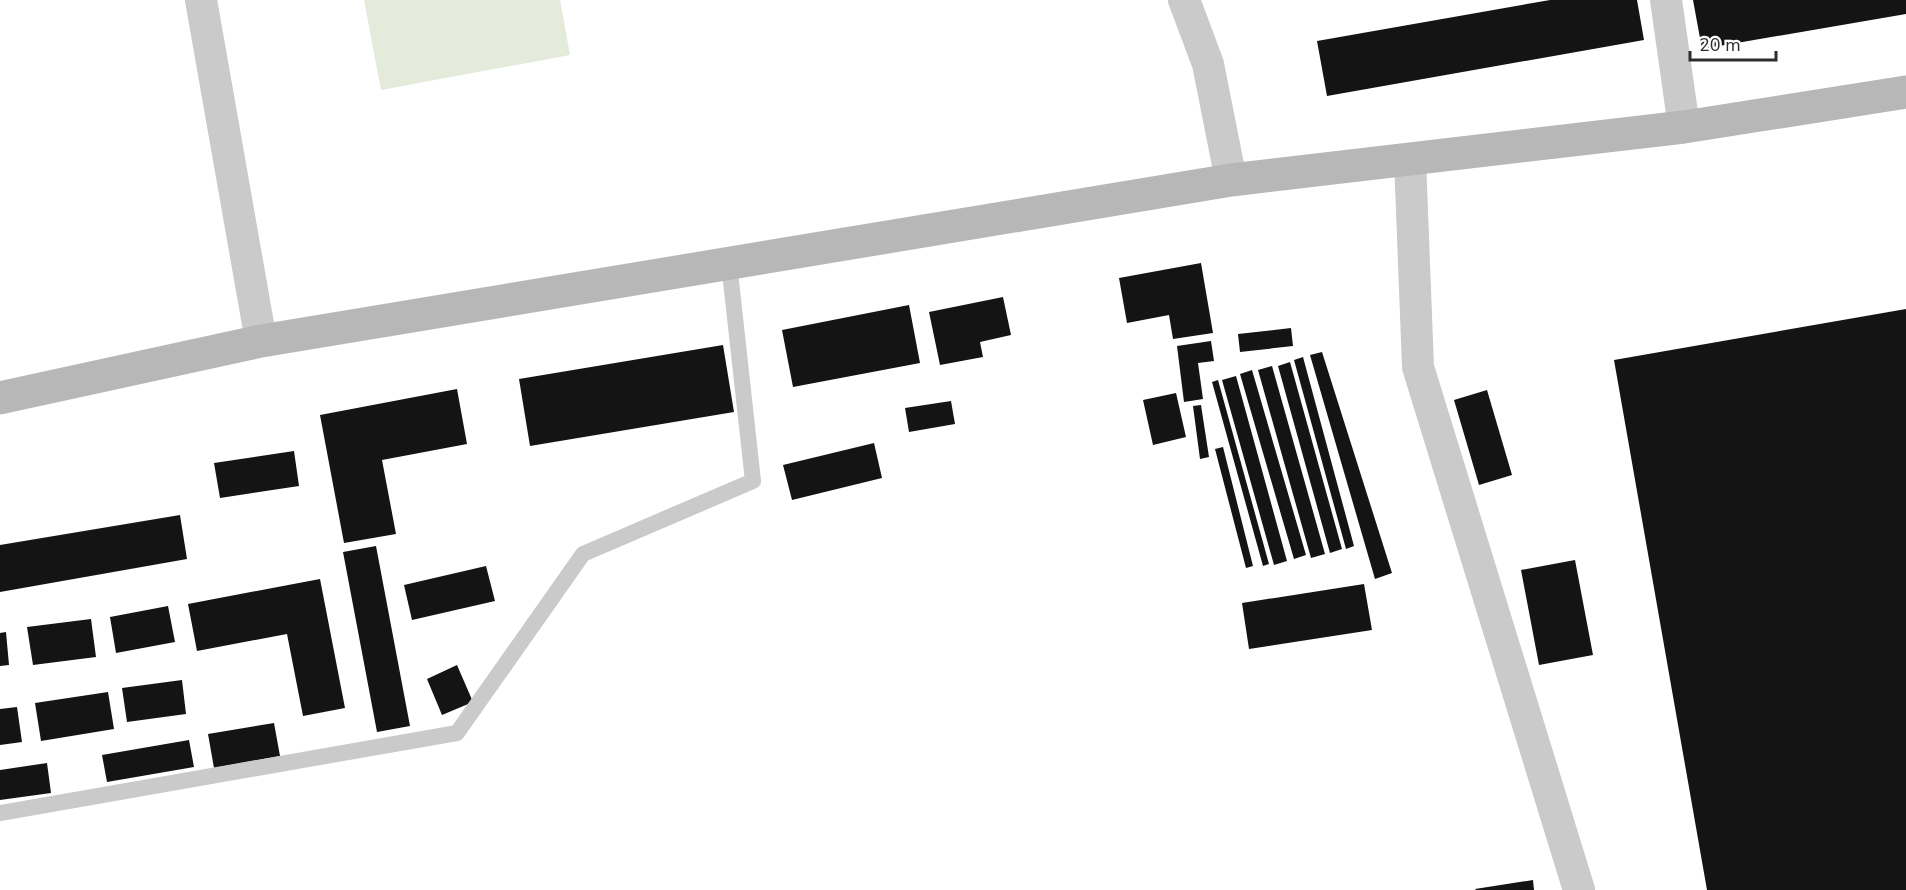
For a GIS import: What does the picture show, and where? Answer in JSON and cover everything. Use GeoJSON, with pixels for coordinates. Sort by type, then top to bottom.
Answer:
{"type":"FeatureCollection","features":[{"type":"Feature","properties":{"kind":"main road"},"geometry":{"type":"LineString","coordinates":[[0,398],[261,341],[1231,180],[1684,127],[1906,92]]}},
{"type":"Feature","properties":{"kind":"street"},"geometry":{"type":"LineString","coordinates":[[201,0],[261,341]]}},
{"type":"Feature","properties":{"kind":"street"},"geometry":{"type":"LineString","coordinates":[[1184,0],[1208,64],[1231,180]]}},
{"type":"Feature","properties":{"kind":"street"},"geometry":{"type":"LineString","coordinates":[[1666,0],[1684,127]]}},
{"type":"Feature","properties":{"kind":"street"},"geometry":{"type":"LineString","coordinates":[[1410,159],[1418,367],[1579,890]]}},
{"type":"Feature","properties":{"kind":"lane"},"geometry":{"type":"LineString","coordinates":[[0,813],[457,734],[583,554],[753,481],[729,263]]}},
{"type":"Feature","properties":{"kind":"green space"},"geometry":{"type":"Polygon","coordinates":[[[364,0],[560,0],[570,55],[381,90],[364,0]]]}},
{"type":"Feature","properties":{"kind":"building"},"geometry":{"type":"Polygon","coordinates":[[[1550,0],[1637,0],[1644,40],[1327,96],[1317,41],[1550,0]]]}},
{"type":"Feature","properties":{"kind":"building"},"geometry":{"type":"Polygon","coordinates":[[[1693,0],[1906,0],[1906,14],[1702,49],[1693,0]]]}},
{"type":"Feature","properties":{"kind":"building"},"geometry":{"type":"Polygon","coordinates":[[[1201,263],[1213,333],[1173,339],[1169,315],[1127,323],[1119,278],[1201,263]]]}},
{"type":"Feature","properties":{"kind":"building"},"geometry":{"type":"Polygon","coordinates":[[[1003,297],[1011,335],[980,342],[983,357],[940,365],[929,312],[1003,297]]]}},
{"type":"Feature","properties":{"kind":"building"},"geometry":{"type":"Polygon","coordinates":[[[909,305],[920,363],[793,387],[782,330],[909,305]]]}},
{"type":"Feature","properties":{"kind":"building"},"geometry":{"type":"Polygon","coordinates":[[[1906,309],[1906,890],[1707,890],[1614,360],[1906,309]]]}},
{"type":"Feature","properties":{"kind":"building"},"geometry":{"type":"Polygon","coordinates":[[[1291,328],[1293,346],[1240,352],[1238,334],[1291,328]]]}},
{"type":"Feature","properties":{"kind":"building"},"geometry":{"type":"Polygon","coordinates":[[[1211,341],[1214,361],[1198,363],[1203,399],[1184,402],[1177,346],[1211,341]]]}},
{"type":"Feature","properties":{"kind":"building"},"geometry":{"type":"Polygon","coordinates":[[[723,345],[734,412],[530,446],[519,379],[723,345]]]}},
{"type":"Feature","properties":{"kind":"building"},"geometry":{"type":"Polygon","coordinates":[[[1322,352],[1392,573],[1375,579],[1310,355],[1322,352]]]}},
{"type":"Feature","properties":{"kind":"building"},"geometry":{"type":"Polygon","coordinates":[[[1303,357],[1354,546],[1346,549],[1294,360],[1303,357]]]}},
{"type":"Feature","properties":{"kind":"building"},"geometry":{"type":"Polygon","coordinates":[[[1290,362],[1342,549],[1330,553],[1278,366],[1290,362]]]}},
{"type":"Feature","properties":{"kind":"building"},"geometry":{"type":"Polygon","coordinates":[[[1272,366],[1325,554],[1311,558],[1258,370],[1272,366]]]}},
{"type":"Feature","properties":{"kind":"building"},"geometry":{"type":"Polygon","coordinates":[[[1252,370],[1306,555],[1294,559],[1240,374],[1252,370]]]}},
{"type":"Feature","properties":{"kind":"building"},"geometry":{"type":"Polygon","coordinates":[[[1236,376],[1287,561],[1274,565],[1222,380],[1236,376]]]}},
{"type":"Feature","properties":{"kind":"building"},"geometry":{"type":"Polygon","coordinates":[[[1218,380],[1269,564],[1263,566],[1212,382],[1218,380]]]}},
{"type":"Feature","properties":{"kind":"building"},"geometry":{"type":"Polygon","coordinates":[[[457,389],[467,444],[382,460],[396,534],[344,543],[320,415],[457,389]]]}},
{"type":"Feature","properties":{"kind":"building"},"geometry":{"type":"Polygon","coordinates":[[[1487,390],[1512,475],[1479,485],[1454,400],[1487,390]]]}},
{"type":"Feature","properties":{"kind":"building"},"geometry":{"type":"Polygon","coordinates":[[[1176,393],[1186,437],[1153,445],[1143,400],[1176,393]]]}},
{"type":"Feature","properties":{"kind":"building"},"geometry":{"type":"Polygon","coordinates":[[[951,401],[955,424],[909,432],[905,408],[951,401]]]}},
{"type":"Feature","properties":{"kind":"building"},"geometry":{"type":"Polygon","coordinates":[[[1201,405],[1209,457],[1200,459],[1193,406],[1201,405]]]}},
{"type":"Feature","properties":{"kind":"building"},"geometry":{"type":"Polygon","coordinates":[[[874,443],[882,478],[792,500],[783,465],[874,443]]]}},
{"type":"Feature","properties":{"kind":"building"},"geometry":{"type":"Polygon","coordinates":[[[1223,447],[1253,566],[1246,568],[1215,449],[1223,447]]]}},
{"type":"Feature","properties":{"kind":"building"},"geometry":{"type":"Polygon","coordinates":[[[294,451],[299,486],[220,498],[214,463],[294,451]]]}},
{"type":"Feature","properties":{"kind":"building"},"geometry":{"type":"Polygon","coordinates":[[[180,515],[187,559],[0,592],[0,545],[180,515]]]}},
{"type":"Feature","properties":{"kind":"building"},"geometry":{"type":"Polygon","coordinates":[[[376,546],[410,726],[377,732],[343,552],[376,546]]]}},
{"type":"Feature","properties":{"kind":"building"},"geometry":{"type":"Polygon","coordinates":[[[1575,560],[1593,655],[1539,665],[1521,570],[1575,560]]]}},
{"type":"Feature","properties":{"kind":"building"},"geometry":{"type":"Polygon","coordinates":[[[486,566],[495,601],[412,620],[404,585],[486,566]]]}},
{"type":"Feature","properties":{"kind":"building"},"geometry":{"type":"Polygon","coordinates":[[[320,579],[345,708],[303,716],[287,634],[197,651],[188,604],[320,579]]]}},
{"type":"Feature","properties":{"kind":"building"},"geometry":{"type":"Polygon","coordinates":[[[1364,584],[1372,630],[1249,649],[1242,603],[1364,584]]]}},
{"type":"Feature","properties":{"kind":"building"},"geometry":{"type":"Polygon","coordinates":[[[168,606],[175,642],[116,653],[110,617],[168,606]]]}},
{"type":"Feature","properties":{"kind":"building"},"geometry":{"type":"Polygon","coordinates":[[[91,619],[96,657],[33,665],[27,627],[91,619]]]}},
{"type":"Feature","properties":{"kind":"building"},"geometry":{"type":"Polygon","coordinates":[[[6,632],[9,665],[0,666],[0,633],[6,632]]]}},
{"type":"Feature","properties":{"kind":"building"},"geometry":{"type":"Polygon","coordinates":[[[457,665],[473,702],[442,715],[427,679],[457,665]]]}},
{"type":"Feature","properties":{"kind":"building"},"geometry":{"type":"Polygon","coordinates":[[[182,680],[186,714],[127,722],[122,688],[182,680]]]}},
{"type":"Feature","properties":{"kind":"building"},"geometry":{"type":"Polygon","coordinates":[[[108,692],[114,729],[41,741],[35,703],[108,692]]]}},
{"type":"Feature","properties":{"kind":"building"},"geometry":{"type":"Polygon","coordinates":[[[17,707],[22,742],[0,745],[0,709],[17,707]]]}},
{"type":"Feature","properties":{"kind":"building"},"geometry":{"type":"Polygon","coordinates":[[[274,723],[280,756],[214,768],[208,734],[274,723]]]}},
{"type":"Feature","properties":{"kind":"building"},"geometry":{"type":"Polygon","coordinates":[[[189,740],[194,767],[107,782],[102,755],[189,740]]]}},
{"type":"Feature","properties":{"kind":"building"},"geometry":{"type":"Polygon","coordinates":[[[47,763],[51,793],[0,800],[0,770],[47,763]]]}},
{"type":"Feature","properties":{"kind":"building"},"geometry":{"type":"Polygon","coordinates":[[[1533,880],[1534,890],[1475,889],[1533,880]]]}}]}
